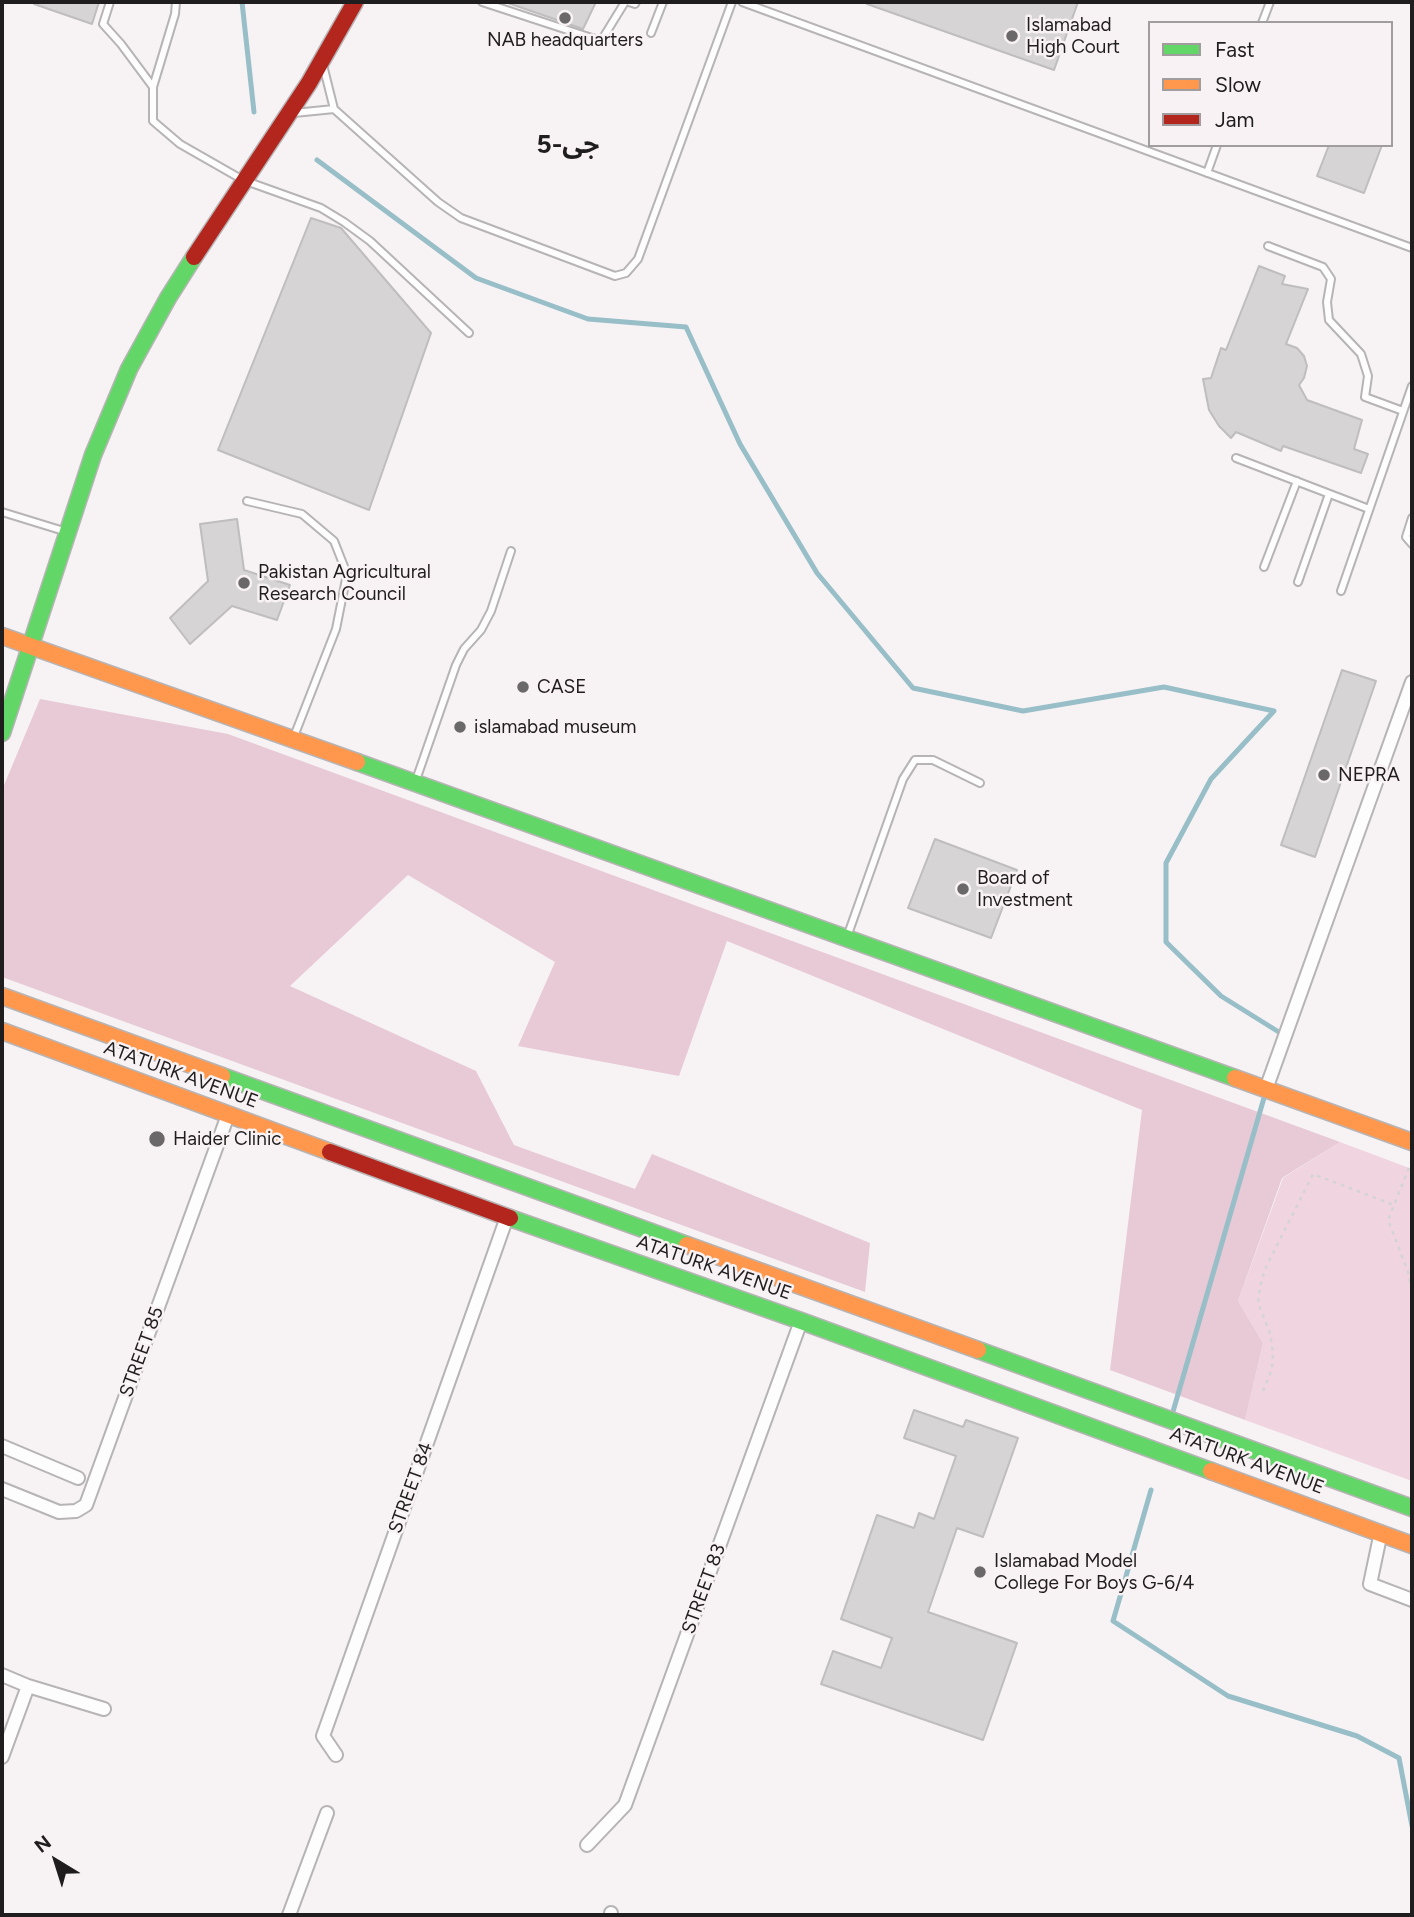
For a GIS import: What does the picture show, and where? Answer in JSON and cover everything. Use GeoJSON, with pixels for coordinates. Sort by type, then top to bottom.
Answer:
{"type":"FeatureCollection","features":[{"type":"Feature","properties":{"kind":"street"},"geometry":{"type":"LineString","coordinates":[[2,733],[93,455],[130,369],[168,298],[243,180],[290,114],[355,2]]}},
{"type":"Feature","properties":{"kind":"street"},"geometry":{"type":"LineString","coordinates":[[2,636],[1412,1142]]}},
{"type":"Feature","properties":{"kind":"street"},"geometry":{"type":"LineString","coordinates":[[1266,1089],[1412,682]]}},
{"type":"Feature","properties":{"kind":"street","name":"ATATURK AVENUE"},"geometry":{"type":"LineString","coordinates":[[2,996],[874,1330],[1412,1545]]}},
{"type":"Feature","properties":{"kind":"street","name":"ATATURK AVENUE"},"geometry":{"type":"LineString","coordinates":[[2,1031],[507,1217],[801,1321],[874,1330],[1412,1508]]}},
{"type":"Feature","properties":{"kind":"street","name":"STREET 85"},"geometry":{"type":"LineString","coordinates":[[2,1489],[60,1512],[76,1511],[86,1505],[228,1115]]}},
{"type":"Feature","properties":{"kind":"street","name":"STREET 84"},"geometry":{"type":"LineString","coordinates":[[336,1755],[323,1736],[507,1217]]}},
{"type":"Feature","properties":{"kind":"street","name":"STREET 83"},"geometry":{"type":"LineString","coordinates":[[587,1845],[625,1805],[801,1321]]}},
{"type":"Feature","properties":{"kind":"street"},"geometry":{"type":"LineString","coordinates":[[2,1446],[78,1478]]}},
{"type":"Feature","properties":{"kind":"street"},"geometry":{"type":"LineString","coordinates":[[1381,1532],[1370,1584],[1412,1600]]}},
{"type":"Feature","properties":{"kind":"street"},"geometry":{"type":"LineString","coordinates":[[2,1675],[28,1686],[104,1709]]}},
{"type":"Feature","properties":{"kind":"street"},"geometry":{"type":"LineString","coordinates":[[2,1757],[28,1686]]}},
{"type":"Feature","properties":{"kind":"street"},"geometry":{"type":"LineString","coordinates":[[289,1915],[327,1813]]}},
{"type":"Feature","properties":{"kind":"lane"},"geometry":{"type":"LineString","coordinates":[[110,2],[103,24],[153,87]]}},
{"type":"Feature","properties":{"kind":"lane"},"geometry":{"type":"LineString","coordinates":[[176,2],[153,87],[153,121],[180,144],[243,180],[321,208],[344,222],[370,241],[469,333]]}},
{"type":"Feature","properties":{"kind":"lane"},"geometry":{"type":"LineString","coordinates":[[482,2],[601,41],[627,2],[636,2]]}},
{"type":"Feature","properties":{"kind":"lane"},"geometry":{"type":"LineString","coordinates":[[651,33],[663,2]]}},
{"type":"Feature","properties":{"kind":"lane"},"geometry":{"type":"LineString","coordinates":[[322,62],[334,108],[438,202],[461,218],[615,276],[626,272],[638,259],[732,2]]}},
{"type":"Feature","properties":{"kind":"lane"},"geometry":{"type":"LineString","coordinates":[[742,2],[1412,248]]}},
{"type":"Feature","properties":{"kind":"lane"},"geometry":{"type":"LineString","coordinates":[[1263,21],[1270,2]]}},
{"type":"Feature","properties":{"kind":"lane"},"geometry":{"type":"LineString","coordinates":[[290,114],[334,108]]}},
{"type":"Feature","properties":{"kind":"lane"},"geometry":{"type":"LineString","coordinates":[[1207,173],[1216,147]]}},
{"type":"Feature","properties":{"kind":"lane"},"geometry":{"type":"LineString","coordinates":[[1268,246],[1323,267],[1331,279],[1327,302],[1329,320],[1361,354],[1367,376],[1365,397],[1403,411]]}},
{"type":"Feature","properties":{"kind":"lane"},"geometry":{"type":"LineString","coordinates":[[1341,591],[1412,386]]}},
{"type":"Feature","properties":{"kind":"lane"},"geometry":{"type":"LineString","coordinates":[[1236,458],[1369,509]]}},
{"type":"Feature","properties":{"kind":"lane"},"geometry":{"type":"LineString","coordinates":[[1264,566],[1297,481]]}},
{"type":"Feature","properties":{"kind":"lane"},"geometry":{"type":"LineString","coordinates":[[1298,582],[1329,494]]}},
{"type":"Feature","properties":{"kind":"lane"},"geometry":{"type":"LineString","coordinates":[[247,501],[302,514],[334,541],[346,574],[335,629],[293,740]]}},
{"type":"Feature","properties":{"kind":"lane"},"geometry":{"type":"LineString","coordinates":[[2,512],[67,532]]}},
{"type":"Feature","properties":{"kind":"lane"},"geometry":{"type":"LineString","coordinates":[[1412,518],[1406,537],[1412,544]]}},
{"type":"Feature","properties":{"kind":"lane"},"geometry":{"type":"LineString","coordinates":[[415,782],[456,666],[464,649],[481,630],[491,611],[511,551]]}},
{"type":"Feature","properties":{"kind":"lane"},"geometry":{"type":"LineString","coordinates":[[846,939],[903,779],[915,760],[933,760],[980,783]]}},
{"type":"Feature","properties":{"kind":"path"},"geometry":{"type":"LineString","coordinates":[[1412,1160],[1388,1216],[1389,1226],[1408,1272],[1412,1290]]}},
{"type":"Feature","properties":{"kind":"path"},"geometry":{"type":"LineString","coordinates":[[1263,1391],[1272,1370],[1273,1353],[1270,1333],[1258,1303],[1260,1287],[1265,1269],[1313,1174],[1394,1205]]}},
{"type":"Feature","properties":{"kind":"shaded area"},"geometry":{"type":"Polygon","coordinates":[[[40,699],[228,734],[1340,1142],[1282,1178],[1238,1301],[1263,1343],[1245,1420],[1110,1370],[1142,1110],[727,941],[679,1076],[518,1046],[555,962],[408,875],[290,986],[476,1071],[514,1145],[635,1189],[652,1154],[870,1243],[865,1292],[2,977],[2,790],[40,699]]]}},
{"type":"Feature","properties":{"kind":"shaded area"},"geometry":{"type":"Polygon","coordinates":[[[1340,1142],[1412,1169],[1412,1481],[1245,1420],[1263,1343],[1238,1301],[1283,1178],[1340,1142]]]}},
{"type":"Feature","properties":{"kind":"building"},"geometry":{"type":"Polygon","coordinates":[[[34,2],[99,2],[92,24],[34,2]]]}},
{"type":"Feature","properties":{"kind":"building","name":"NAB headquarters"},"geometry":{"type":"Polygon","coordinates":[[[505,2],[596,2],[583,29],[505,2]]]}},
{"type":"Feature","properties":{"kind":"building","name":"Islamabad High Court"},"geometry":{"type":"Polygon","coordinates":[[[1078,2],[1054,70],[867,4],[1078,2]]]}},
{"type":"Feature","properties":{"kind":"building"},"geometry":{"type":"Polygon","coordinates":[[[1328,147],[1381,147],[1364,193],[1317,176],[1328,147]]]}},
{"type":"Feature","properties":{"kind":"building"},"geometry":{"type":"Polygon","coordinates":[[[311,218],[341,228],[431,333],[369,510],[218,450],[311,218]]]}},
{"type":"Feature","properties":{"kind":"building"},"geometry":{"type":"Polygon","coordinates":[[[1259,266],[1285,276],[1282,284],[1308,289],[1286,344],[1297,348],[1304,356],[1307,366],[1299,385],[1307,400],[1362,420],[1354,449],[1368,454],[1361,473],[1283,446],[1281,451],[1236,432],[1231,438],[1209,410],[1203,379],[1211,378],[1221,348],[1226,350],[1259,266]]]}},
{"type":"Feature","properties":{"kind":"building","name":"Pakistan Agricultural Research Council"},"geometry":{"type":"Polygon","coordinates":[[[237,519],[244,570],[290,585],[277,620],[232,606],[190,644],[170,618],[208,581],[200,524],[237,519]]]}},
{"type":"Feature","properties":{"kind":"building"},"geometry":{"type":"Polygon","coordinates":[[[1342,670],[1376,681],[1315,857],[1281,845],[1342,670]]]}},
{"type":"Feature","properties":{"kind":"building","name":"Board of Investment"},"geometry":{"type":"Polygon","coordinates":[[[935,839],[1017,870],[991,938],[908,908],[935,839]]]}},
{"type":"Feature","properties":{"kind":"building","name":"Islamabad Model College For Boys G-6/4"},"geometry":{"type":"Polygon","coordinates":[[[914,1410],[963,1427],[966,1420],[1018,1438],[983,1537],[957,1528],[928,1612],[1017,1643],[983,1740],[821,1684],[833,1651],[881,1668],[892,1638],[841,1619],[877,1515],[914,1528],[919,1513],[934,1519],[956,1456],[904,1438],[914,1410]]]}},
{"type":"Feature","properties":{"kind":"waterway"},"geometry":{"type":"LineString","coordinates":[[242,2],[254,112]]}},
{"type":"Feature","properties":{"kind":"waterway"},"geometry":{"type":"LineString","coordinates":[[317,160],[476,278],[588,319],[686,327],[740,444],[817,573],[913,688],[1023,711],[1164,687],[1274,711],[1211,779],[1166,863],[1166,942],[1221,996],[1282,1034],[1281,1037]]}},
{"type":"Feature","properties":{"kind":"waterway"},"geometry":{"type":"LineString","coordinates":[[1172,1415],[1266,1091]]}},
{"type":"Feature","properties":{"kind":"waterway"},"geometry":{"type":"LineString","coordinates":[[1151,1490],[1113,1621],[1228,1696],[1357,1736],[1399,1758],[1412,1826]]}},
{"type":"Feature","properties":{"kind":"traffic: fast"},"geometry":{"type":"LineString","coordinates":[[2,733],[93,455],[129,369],[194,257]]}},
{"type":"Feature","properties":{"kind":"traffic: fast"},"geometry":{"type":"LineString","coordinates":[[357,762],[1235,1078]]}},
{"type":"Feature","properties":{"kind":"traffic: fast"},"geometry":{"type":"LineString","coordinates":[[222,1076],[687,1245]]}},
{"type":"Feature","properties":{"kind":"traffic: fast"},"geometry":{"type":"LineString","coordinates":[[510,1218],[1211,1471]]}},
{"type":"Feature","properties":{"kind":"traffic: fast"},"geometry":{"type":"LineString","coordinates":[[978,1350],[1412,1508]]}},
{"type":"Feature","properties":{"kind":"traffic: slow"},"geometry":{"type":"LineString","coordinates":[[2,636],[357,762]]}},
{"type":"Feature","properties":{"kind":"traffic: slow"},"geometry":{"type":"LineString","coordinates":[[2,996],[222,1076]]}},
{"type":"Feature","properties":{"kind":"traffic: slow"},"geometry":{"type":"LineString","coordinates":[[2,1031],[330,1152]]}},
{"type":"Feature","properties":{"kind":"traffic: slow"},"geometry":{"type":"LineString","coordinates":[[1235,1078],[1412,1142]]}},
{"type":"Feature","properties":{"kind":"traffic: slow"},"geometry":{"type":"LineString","coordinates":[[687,1245],[978,1350]]}},
{"type":"Feature","properties":{"kind":"traffic: slow"},"geometry":{"type":"LineString","coordinates":[[1211,1471],[1412,1545]]}},
{"type":"Feature","properties":{"kind":"traffic: jam"},"geometry":{"type":"LineString","coordinates":[[194,257],[309,83],[355,2]]}},
{"type":"Feature","properties":{"kind":"traffic: jam"},"geometry":{"type":"LineString","coordinates":[[330,1152],[510,1218]]}},
{"type":"Feature","properties":{"kind":"place","name":"NAB headquarters"},"geometry":{"type":"Point","coordinates":[565,18]}},
{"type":"Feature","properties":{"kind":"place","name":"Islamabad High Court"},"geometry":{"type":"Point","coordinates":[1012,36]}},
{"type":"Feature","properties":{"kind":"place","name":"Pakistan Agricultural Research Council"},"geometry":{"type":"Point","coordinates":[244,583]}},
{"type":"Feature","properties":{"kind":"place","name":"CASE"},"geometry":{"type":"Point","coordinates":[523,687]}},
{"type":"Feature","properties":{"kind":"place","name":"islamabad museum"},"geometry":{"type":"Point","coordinates":[460,727]}},
{"type":"Feature","properties":{"kind":"place","name":"NEPRA"},"geometry":{"type":"Point","coordinates":[1324,775]}},
{"type":"Feature","properties":{"kind":"place","name":"Board of Investment"},"geometry":{"type":"Point","coordinates":[963,889]}},
{"type":"Feature","properties":{"kind":"place","name":"Haider Clinic"},"geometry":{"type":"Point","coordinates":[157,1139]}},
{"type":"Feature","properties":{"kind":"place","name":"Islamabad Model College For Boys G-6/4"},"geometry":{"type":"Point","coordinates":[980,1572]}},
{"type":"Feature","properties":{"kind":"district","name":"جی-5"},"geometry":{"type":"Point","coordinates":[568,145]}}]}
